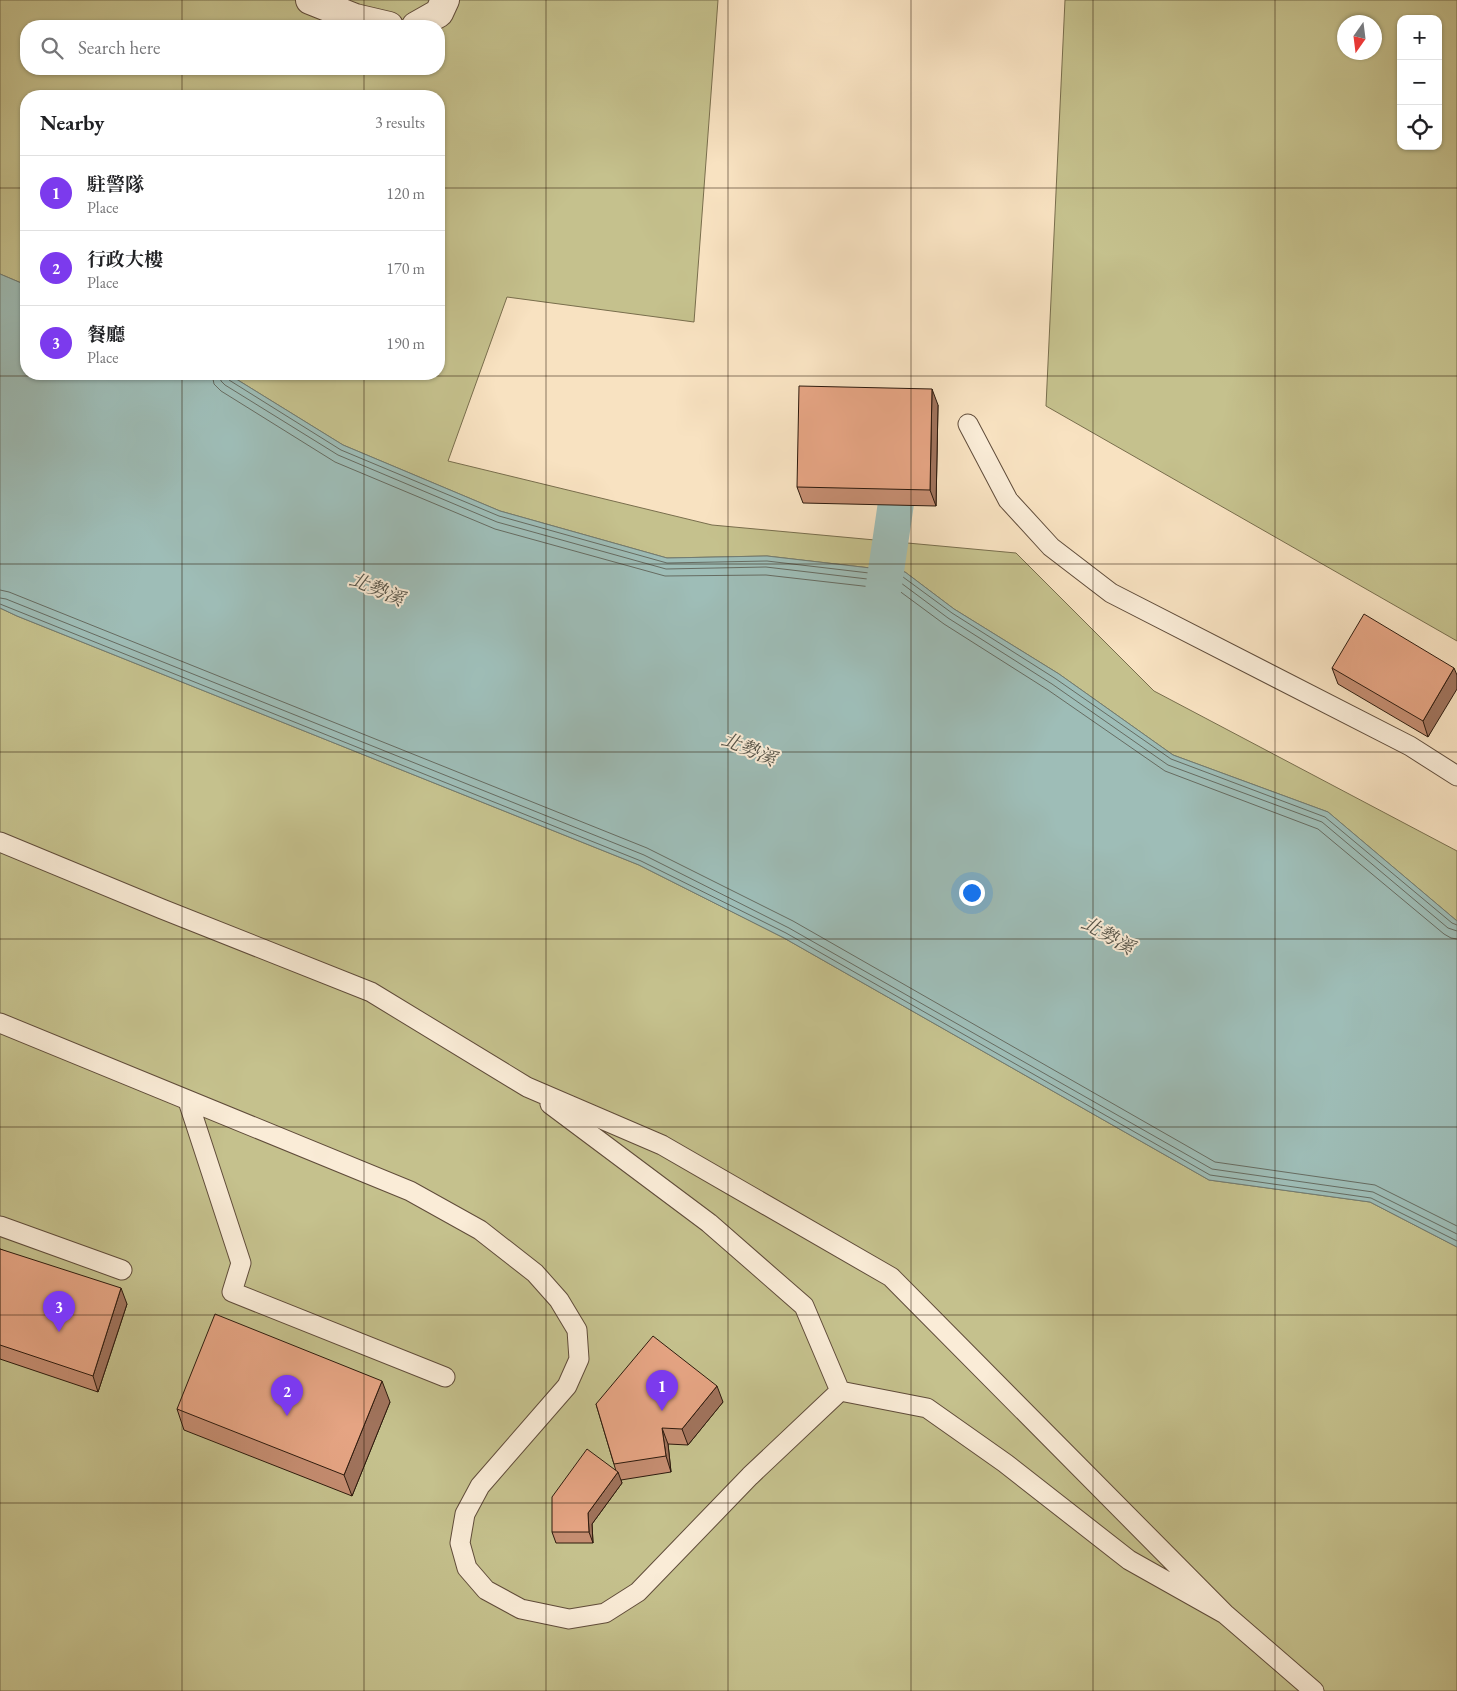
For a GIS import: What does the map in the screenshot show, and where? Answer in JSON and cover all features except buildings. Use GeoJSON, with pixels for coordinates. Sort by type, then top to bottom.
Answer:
{"type":"FeatureCollection","features":[{"type":"Feature","properties":{"kind":"street"},"geometry":{"type":"LineString","coordinates":[[310,0],[364,20]]}},
{"type":"Feature","properties":{"kind":"street"},"geometry":{"type":"LineString","coordinates":[[427,20],[439,13],[445,0]]}},
{"type":"Feature","properties":{"kind":"lane"},"geometry":{"type":"LineString","coordinates":[[968,424],[1008,500],[1051,547],[1111,593],[1410,746],[1457,776]]}},
{"type":"Feature","properties":{"kind":"lane"},"geometry":{"type":"LineString","coordinates":[[0,842],[371,992],[527,1086],[709,1223],[804,1306],[840,1391]]}},
{"type":"Feature","properties":{"kind":"lane"},"geometry":{"type":"LineString","coordinates":[[0,1023],[410,1191],[480,1230],[535,1273],[559,1300],[577,1330],[579,1359],[567,1386],[480,1486],[465,1514],[460,1543],[467,1568],[486,1590],[521,1609],[569,1619],[606,1613],[638,1592],[750,1476],[840,1391]]}},
{"type":"Feature","properties":{"kind":"lane"},"geometry":{"type":"LineString","coordinates":[[527,1086],[662,1144],[891,1277],[1225,1614],[1314,1691]]}},
{"type":"Feature","properties":{"kind":"lane"},"geometry":{"type":"LineString","coordinates":[[188,1101],[241,1263],[232,1292],[445,1376]]}},
{"type":"Feature","properties":{"kind":"lane"},"geometry":{"type":"LineString","coordinates":[[0,1226],[122,1270]]}},
{"type":"Feature","properties":{"kind":"lane"},"geometry":{"type":"LineString","coordinates":[[840,1391],[926,1408],[1005,1463],[1129,1560],[1225,1614]]}},
{"type":"Feature","properties":{"kind":"shaded area"},"geometry":{"type":"Polygon","coordinates":[[[0,0],[718,0],[694,322],[507,297],[448,461],[712,525],[1016,553],[1154,691],[1457,851],[1457,921],[1328,812],[1173,755],[1059,674],[954,609],[905,572],[767,556],[667,558],[500,511],[343,445],[238,380],[445,380],[445,90],[20,90],[20,282],[0,274],[0,0]]]}},
{"type":"Feature","properties":{"kind":"shaded area"},"geometry":{"type":"Polygon","coordinates":[[[1065,0],[1457,0],[1457,641],[1046,406],[1065,0]]]}},
{"type":"Feature","properties":{"kind":"shaded area"},"geometry":{"type":"Polygon","coordinates":[[[0,608],[639,865],[784,938],[1209,1180],[1370,1202],[1457,1247],[1457,1691],[0,1691],[0,608]]]}},
{"type":"Feature","properties":{"kind":"water","name":"北勢溪"},"geometry":{"type":"Polygon","coordinates":[[[0,274],[20,282],[20,380],[238,380],[343,445],[500,511],[667,558],[767,556],[905,572],[954,609],[1059,674],[1173,755],[1328,812],[1457,921],[1457,1247],[1370,1202],[1209,1180],[784,938],[639,865],[0,608],[0,274]]]}},
{"type":"Feature","properties":{"kind":"waterway"},"geometry":{"type":"LineString","coordinates":[[882,618],[881,605],[902,462]]}},
{"type":"Feature","properties":{"kind":"place","name":"餐廳"},"geometry":{"type":"Point","coordinates":[59,1332]}},
{"type":"Feature","properties":{"kind":"place","name":"駐警隊"},"geometry":{"type":"Point","coordinates":[662,1411]}},
{"type":"Feature","properties":{"kind":"place","name":"行政大樓"},"geometry":{"type":"Point","coordinates":[287,1416]}}]}
